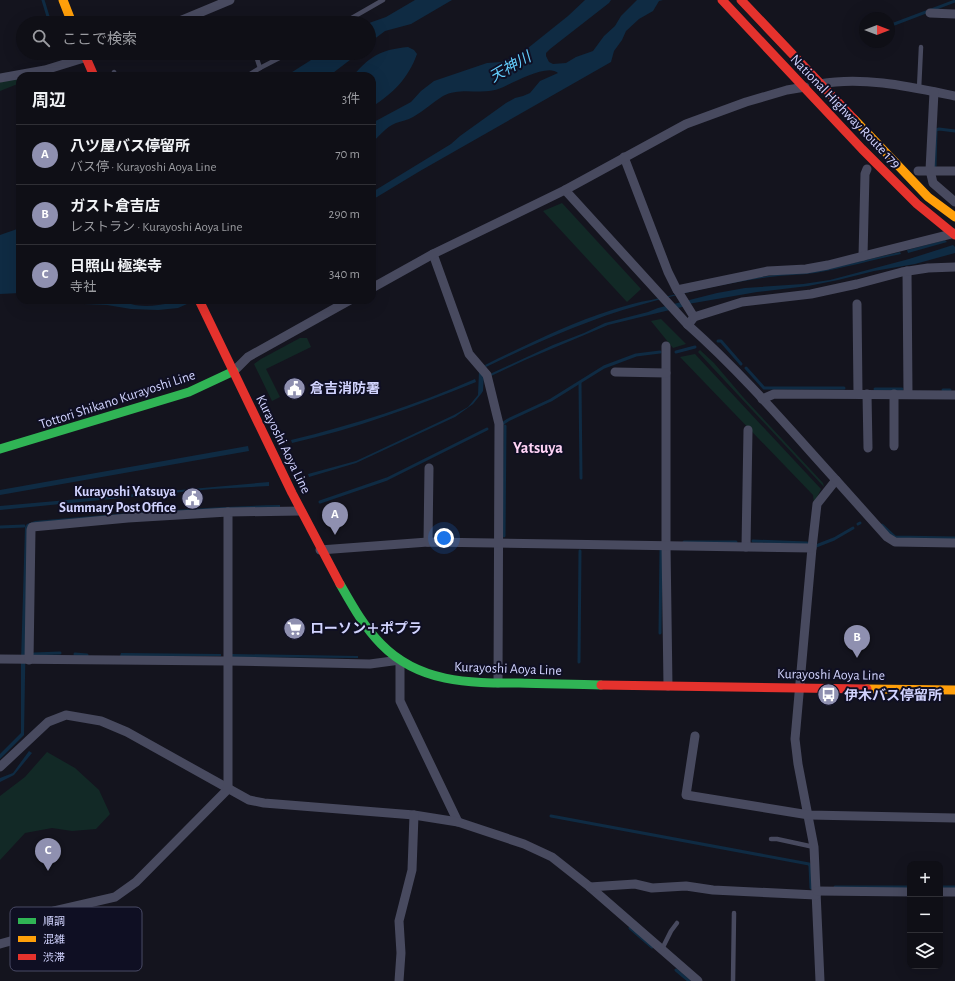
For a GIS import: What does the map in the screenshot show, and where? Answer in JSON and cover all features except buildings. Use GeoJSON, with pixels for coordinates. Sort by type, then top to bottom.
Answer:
{"type":"FeatureCollection","features":[{"type":"Feature","properties":{"kind":"main road"},"geometry":{"type":"LineString","coordinates":[[63,0],[69,16]]}},
{"type":"Feature","properties":{"kind":"main road","name":"National Highway Route 179"},"geometry":{"type":"LineString","coordinates":[[722,0],[862,149],[917,204],[955,234]]}},
{"type":"Feature","properties":{"kind":"main road","name":"National Highway Route 179"},"geometry":{"type":"LineString","coordinates":[[741,0],[923,191],[955,217]]}},
{"type":"Feature","properties":{"kind":"main road"},"geometry":{"type":"LineString","coordinates":[[87,60],[92,72]]}},
{"type":"Feature","properties":{"kind":"main road"},"geometry":{"type":"LineString","coordinates":[[202,304],[234,371]]}},
{"type":"Feature","properties":{"kind":"main road","name":"Tottori Shikano Kurayoshi Line"},"geometry":{"type":"LineString","coordinates":[[0,448],[35,440],[189,392],[234,371]]}},
{"type":"Feature","properties":{"kind":"main road","name":"Kurayoshi Aoya Line"},"geometry":{"type":"LineString","coordinates":[[234,371],[320,550],[343,589],[370,632],[386,650],[418,671],[439,678],[459,681],[498,683],[955,690]]}},
{"type":"Feature","properties":{"kind":"street"},"geometry":{"type":"LineString","coordinates":[[192,16],[230,0]]}},
{"type":"Feature","properties":{"kind":"street"},"geometry":{"type":"LineString","coordinates":[[930,13],[955,14]]}},
{"type":"Feature","properties":{"kind":"street"},"geometry":{"type":"LineString","coordinates":[[34,72],[79,60]]}},
{"type":"Feature","properties":{"kind":"street"},"geometry":{"type":"LineString","coordinates":[[0,78],[16,75]]}},
{"type":"Feature","properties":{"kind":"street"},"geometry":{"type":"LineString","coordinates":[[376,286],[433,254],[565,190],[686,124],[746,102],[787,90],[837,81],[868,82],[955,96]]}},
{"type":"Feature","properties":{"kind":"street"},"geometry":{"type":"LineString","coordinates":[[934,92],[930,170],[933,183],[955,202]]}},
{"type":"Feature","properties":{"kind":"street"},"geometry":{"type":"LineString","coordinates":[[624,157],[677,290],[694,317]]}},
{"type":"Feature","properties":{"kind":"street"},"geometry":{"type":"LineString","coordinates":[[863,256],[865,174],[867,169]]}},
{"type":"Feature","properties":{"kind":"street"},"geometry":{"type":"LineString","coordinates":[[918,170],[955,171]]}},
{"type":"Feature","properties":{"kind":"street"},"geometry":{"type":"LineString","coordinates":[[565,190],[676,313],[711,346],[762,399],[887,536],[894,542],[955,543]]}},
{"type":"Feature","properties":{"kind":"street"},"geometry":{"type":"LineString","coordinates":[[677,290],[768,271],[806,269],[828,265],[955,234]]}},
{"type":"Feature","properties":{"kind":"street"},"geometry":{"type":"LineString","coordinates":[[433,254],[470,354],[486,375],[499,424],[498,683]]}},
{"type":"Feature","properties":{"kind":"street"},"geometry":{"type":"LineString","coordinates":[[688,325],[694,317],[742,302],[811,294],[907,271],[928,268],[955,267]]}},
{"type":"Feature","properties":{"kind":"street"},"geometry":{"type":"LineString","coordinates":[[907,271],[908,394]]}},
{"type":"Feature","properties":{"kind":"street"},"geometry":{"type":"LineString","coordinates":[[234,371],[248,357],[343,304]]}},
{"type":"Feature","properties":{"kind":"street"},"geometry":{"type":"LineString","coordinates":[[857,304],[862,394],[868,448]]}},
{"type":"Feature","properties":{"kind":"street"},"geometry":{"type":"LineString","coordinates":[[666,346],[668,686]]}},
{"type":"Feature","properties":{"kind":"street"},"geometry":{"type":"LineString","coordinates":[[615,372],[666,373]]}},
{"type":"Feature","properties":{"kind":"street"},"geometry":{"type":"LineString","coordinates":[[762,399],[774,394],[955,395]]}},
{"type":"Feature","properties":{"kind":"street"},"geometry":{"type":"LineString","coordinates":[[894,394],[894,446]]}},
{"type":"Feature","properties":{"kind":"street"},"geometry":{"type":"LineString","coordinates":[[746,546],[748,430]]}},
{"type":"Feature","properties":{"kind":"street"},"geometry":{"type":"LineString","coordinates":[[428,542],[429,468]]}},
{"type":"Feature","properties":{"kind":"street"},"geometry":{"type":"LineString","coordinates":[[820,981],[814,847],[798,764],[795,739],[817,504],[836,480]]}},
{"type":"Feature","properties":{"kind":"street"},"geometry":{"type":"LineString","coordinates":[[28,660],[30,530],[32,527],[128,518],[228,512],[301,511]]}},
{"type":"Feature","properties":{"kind":"street"},"geometry":{"type":"LineString","coordinates":[[71,907],[115,897],[136,882],[228,789],[228,512]]}},
{"type":"Feature","properties":{"kind":"street"},"geometry":{"type":"LineString","coordinates":[[320,550],[428,542],[812,548]]}},
{"type":"Feature","properties":{"kind":"street"},"geometry":{"type":"LineString","coordinates":[[0,659],[370,664],[400,660],[400,701],[458,822]]}},
{"type":"Feature","properties":{"kind":"street"},"geometry":{"type":"LineString","coordinates":[[0,767],[48,722],[66,715],[101,721],[127,732],[249,800],[264,803],[414,815],[458,822],[524,844],[552,857],[590,887],[698,981]]}},
{"type":"Feature","properties":{"kind":"street"},"geometry":{"type":"LineString","coordinates":[[695,736],[686,795],[809,815],[955,818]]}},
{"type":"Feature","properties":{"kind":"street"},"geometry":{"type":"LineString","coordinates":[[399,981],[401,953],[399,921],[412,870],[414,815]]}},
{"type":"Feature","properties":{"kind":"street"},"geometry":{"type":"LineString","coordinates":[[590,887],[634,884],[652,888],[686,886],[713,890],[816,893],[907,892]]}},
{"type":"Feature","properties":{"kind":"street"},"geometry":{"type":"LineString","coordinates":[[943,892],[955,892]]}},
{"type":"Feature","properties":{"kind":"street"},"geometry":{"type":"LineString","coordinates":[[0,944],[10,941]]}},
{"type":"Feature","properties":{"kind":"lane"},"geometry":{"type":"LineString","coordinates":[[355,16],[383,0]]}},
{"type":"Feature","properties":{"kind":"lane"},"geometry":{"type":"LineString","coordinates":[[919,89],[921,48]]}},
{"type":"Feature","properties":{"kind":"lane"},"geometry":{"type":"LineString","coordinates":[[257,60],[260,68]]}},
{"type":"Feature","properties":{"kind":"lane"},"geometry":{"type":"LineString","coordinates":[[254,72],[275,60]]}},
{"type":"Feature","properties":{"kind":"lane"},"geometry":{"type":"LineString","coordinates":[[771,839],[814,847]]}},
{"type":"Feature","properties":{"kind":"lane"},"geometry":{"type":"LineString","coordinates":[[734,913],[734,981]]}},
{"type":"Feature","properties":{"kind":"lane"},"geometry":{"type":"LineString","coordinates":[[662,949],[677,923]]}},
{"type":"Feature","properties":{"kind":"green space"},"geometry":{"type":"Polygon","coordinates":[[[16,77],[16,85],[0,91],[0,79],[16,77]]]}},
{"type":"Feature","properties":{"kind":"green space"},"geometry":{"type":"Polygon","coordinates":[[[562,203],[641,289],[627,302],[543,211],[562,203]]]}},
{"type":"Feature","properties":{"kind":"green space"},"geometry":{"type":"Polygon","coordinates":[[[661,319],[686,344],[673,348],[651,321],[661,319]]]}},
{"type":"Feature","properties":{"kind":"green space"},"geometry":{"type":"Polygon","coordinates":[[[300,338],[307,338],[311,347],[266,369],[280,397],[272,401],[254,364],[300,338]]]}},
{"type":"Feature","properties":{"kind":"green space"},"geometry":{"type":"Polygon","coordinates":[[[700,350],[714,363],[743,397],[823,483],[824,487],[698,352],[700,350]]]}},
{"type":"Feature","properties":{"kind":"green space"},"geometry":{"type":"Polygon","coordinates":[[[695,354],[821,489],[814,503],[813,495],[680,357],[695,354]]]}},
{"type":"Feature","properties":{"kind":"green space"},"geometry":{"type":"Polygon","coordinates":[[[47,752],[75,768],[99,790],[110,814],[96,829],[72,831],[52,828],[25,833],[0,860],[0,796],[25,777],[47,752]]]}},
{"type":"Feature","properties":{"kind":"water"},"geometry":{"type":"Polygon","coordinates":[[[415,0],[452,0],[411,24],[385,31],[376,38],[376,21],[386,17],[415,0]]]}},
{"type":"Feature","properties":{"kind":"water","name":"天神川"},"geometry":{"type":"Polygon","coordinates":[[[585,0],[611,0],[546,53],[549,62],[553,64],[566,63],[576,57],[593,51],[604,36],[615,26],[621,16],[637,0],[663,0],[659,1],[653,11],[639,19],[626,31],[622,40],[614,51],[611,62],[376,198],[376,190],[451,144],[506,103],[530,93],[540,81],[558,73],[546,70],[494,90],[450,93],[439,98],[413,117],[389,127],[376,139],[376,121],[411,102],[421,91],[434,81],[487,63],[501,62],[518,56],[568,16],[585,0]]]}},
{"type":"Feature","properties":{"kind":"water"},"geometry":{"type":"Polygon","coordinates":[[[408,47],[414,50],[417,54],[409,71],[399,85],[376,104],[376,72],[357,72],[369,60],[376,60],[376,56],[391,50],[408,47]]]}},
{"type":"Feature","properties":{"kind":"water"},"geometry":{"type":"Polygon","coordinates":[[[311,60],[350,60],[334,72],[292,72],[311,60]]]}},
{"type":"Feature","properties":{"kind":"water"},"geometry":{"type":"Polygon","coordinates":[[[16,229],[16,293],[0,294],[0,235],[16,229]]]}},
{"type":"Feature","properties":{"kind":"water"},"geometry":{"type":"Polygon","coordinates":[[[945,240],[947,242],[908,253],[907,250],[945,240]]]}},
{"type":"Feature","properties":{"kind":"water"},"geometry":{"type":"Polygon","coordinates":[[[953,245],[955,247],[955,253],[915,264],[874,271],[808,286],[757,292],[688,304],[682,307],[608,325],[491,376],[490,374],[605,323],[658,308],[717,293],[745,288],[803,284],[830,280],[909,259],[953,245]]]}},
{"type":"Feature","properties":{"kind":"water"},"geometry":{"type":"Polygon","coordinates":[[[900,252],[901,254],[826,271],[737,282],[656,301],[620,311],[581,325],[486,367],[485,365],[563,328],[632,304],[739,280],[844,265],[900,252]]]}},
{"type":"Feature","properties":{"kind":"water"},"geometry":{"type":"Polygon","coordinates":[[[84,304],[131,304],[147,306],[162,304],[187,304],[178,308],[158,310],[131,309],[107,305],[84,304]]]}},
{"type":"Feature","properties":{"kind":"water"},"geometry":{"type":"Polygon","coordinates":[[[479,371],[484,373],[483,391],[473,404],[455,417],[356,463],[309,477],[308,474],[356,461],[468,407],[478,395],[479,371]]]}},
{"type":"Feature","properties":{"kind":"water"},"geometry":{"type":"Polygon","coordinates":[[[475,379],[476,382],[431,400],[339,431],[292,443],[291,440],[384,414],[475,379]]]}},
{"type":"Feature","properties":{"kind":"water"},"geometry":{"type":"Polygon","coordinates":[[[248,446],[249,451],[0,495],[0,490],[248,446]]]}},
{"type":"Feature","properties":{"kind":"water"},"geometry":{"type":"Polygon","coordinates":[[[269,482],[269,486],[212,489],[0,510],[0,506],[269,482]]]}},
{"type":"Feature","properties":{"kind":"water"},"geometry":{"type":"Polygon","coordinates":[[[280,505],[280,508],[34,524],[26,621],[24,735],[0,759],[0,754],[21,733],[21,662],[25,527],[27,524],[35,521],[126,513],[280,505]]]}},
{"type":"Feature","properties":{"kind":"water"},"geometry":{"type":"Polygon","coordinates":[[[121,653],[221,654],[221,656],[120,656],[121,653]]]}},
{"type":"Feature","properties":{"kind":"water"},"geometry":{"type":"Polygon","coordinates":[[[232,654],[358,656],[358,658],[232,657],[232,654]]]}},
{"type":"Feature","properties":{"kind":"water"},"geometry":{"type":"Polygon","coordinates":[[[29,751],[32,753],[14,775],[0,782],[0,778],[13,773],[29,751]]]}},
{"type":"Feature","properties":{"kind":"waterway"},"geometry":{"type":"LineString","coordinates":[[43,0],[48,16]]}},
{"type":"Feature","properties":{"kind":"waterway"},"geometry":{"type":"LineString","coordinates":[[895,24],[955,1]]}},
{"type":"Feature","properties":{"kind":"waterway"},"geometry":{"type":"LineString","coordinates":[[935,166],[936,130],[955,131]]}},
{"type":"Feature","properties":{"kind":"waterway"},"geometry":{"type":"LineString","coordinates":[[718,341],[721,341],[741,364]]}},
{"type":"Feature","properties":{"kind":"waterway"},"geometry":{"type":"LineString","coordinates":[[676,352],[695,347]]}},
{"type":"Feature","properties":{"kind":"waterway"},"geometry":{"type":"LineString","coordinates":[[502,424],[551,400],[604,367],[636,355],[660,352]]}},
{"type":"Feature","properties":{"kind":"waterway"},"geometry":{"type":"LineString","coordinates":[[746,368],[764,388],[844,388]]}},
{"type":"Feature","properties":{"kind":"waterway"},"geometry":{"type":"LineString","coordinates":[[580,383],[581,478]]}},
{"type":"Feature","properties":{"kind":"waterway"},"geometry":{"type":"LineString","coordinates":[[875,389],[902,389]]}},
{"type":"Feature","properties":{"kind":"waterway"},"geometry":{"type":"LineString","coordinates":[[943,390],[950,390]]}},
{"type":"Feature","properties":{"kind":"waterway"},"geometry":{"type":"LineString","coordinates":[[504,536],[505,426]]}},
{"type":"Feature","properties":{"kind":"waterway"},"geometry":{"type":"LineString","coordinates":[[320,502],[387,479],[487,429]]}},
{"type":"Feature","properties":{"kind":"waterway"},"geometry":{"type":"LineString","coordinates":[[882,525],[895,537],[955,538]]}},
{"type":"Feature","properties":{"kind":"waterway"},"geometry":{"type":"LineString","coordinates":[[0,527],[24,526]]}},
{"type":"Feature","properties":{"kind":"waterway"},"geometry":{"type":"LineString","coordinates":[[816,546],[834,539],[853,528]]}},
{"type":"Feature","properties":{"kind":"waterway"},"geometry":{"type":"LineString","coordinates":[[753,541],[807,543]]}},
{"type":"Feature","properties":{"kind":"waterway"},"geometry":{"type":"LineString","coordinates":[[684,542],[736,542]]}},
{"type":"Feature","properties":{"kind":"waterway"},"geometry":{"type":"LineString","coordinates":[[660,633],[661,550]]}},
{"type":"Feature","properties":{"kind":"waterway"},"geometry":{"type":"LineString","coordinates":[[579,662],[580,551]]}},
{"type":"Feature","properties":{"kind":"waterway"},"geometry":{"type":"LineString","coordinates":[[34,654],[60,653]]}},
{"type":"Feature","properties":{"kind":"waterway"},"geometry":{"type":"LineString","coordinates":[[75,654],[87,655]]}},
{"type":"Feature","properties":{"kind":"waterway"},"geometry":{"type":"LineString","coordinates":[[551,816],[809,864],[811,888]]}},
{"type":"Feature","properties":{"kind":"waterway"},"geometry":{"type":"LineString","coordinates":[[835,887],[907,887]]}},
{"type":"Feature","properties":{"kind":"waterway"},"geometry":{"type":"LineString","coordinates":[[943,887],[955,887]]}},
{"type":"Feature","properties":{"kind":"waterway"},"geometry":{"type":"LineString","coordinates":[[630,928],[652,947]]}},
{"type":"Feature","properties":{"kind":"waterway"},"geometry":{"type":"LineString","coordinates":[[676,970],[689,981]]}},
{"type":"Feature","properties":{"kind":"traffic: fast"},"geometry":{"type":"LineString","coordinates":[[0,449],[189,392],[234,371]]}},
{"type":"Feature","properties":{"kind":"traffic: fast"},"geometry":{"type":"LineString","coordinates":[[340,584],[354,608],[375,637],[396,657],[411,667],[445,678],[463,681],[601,685]]}},
{"type":"Feature","properties":{"kind":"traffic: slow"},"geometry":{"type":"LineString","coordinates":[[63,0],[69,16]]}},
{"type":"Feature","properties":{"kind":"traffic: slow"},"geometry":{"type":"LineString","coordinates":[[854,119],[928,197],[955,217]]}},
{"type":"Feature","properties":{"kind":"traffic: slow"},"geometry":{"type":"LineString","coordinates":[[867,689],[955,690]]}},
{"type":"Feature","properties":{"kind":"traffic: jam"},"geometry":{"type":"LineString","coordinates":[[722,0],[862,149],[917,204],[955,235]]}},
{"type":"Feature","properties":{"kind":"traffic: jam"},"geometry":{"type":"LineString","coordinates":[[741,0],[854,119]]}},
{"type":"Feature","properties":{"kind":"traffic: jam"},"geometry":{"type":"LineString","coordinates":[[87,60],[92,72]]}},
{"type":"Feature","properties":{"kind":"traffic: jam"},"geometry":{"type":"LineString","coordinates":[[201,304],[292,493],[340,584]]}},
{"type":"Feature","properties":{"kind":"traffic: jam"},"geometry":{"type":"LineString","coordinates":[[601,685],[867,689]]}},
{"type":"Feature","properties":{"kind":"place","name":"倉吉消防署"},"geometry":{"type":"Point","coordinates":[294,388]}},
{"type":"Feature","properties":{"kind":"place","name":"Kurayoshi Yatsuya Summary Post Office"},"geometry":{"type":"Point","coordinates":[192,499]}},
{"type":"Feature","properties":{"kind":"place","name":"八ツ屋バス停留所"},"geometry":{"type":"Point","coordinates":[335,535]}},
{"type":"Feature","properties":{"kind":"place","name":"ローソン＋ポプラ"},"geometry":{"type":"Point","coordinates":[294,628]}},
{"type":"Feature","properties":{"kind":"place","name":"ガスト倉吉店"},"geometry":{"type":"Point","coordinates":[857,658]}},
{"type":"Feature","properties":{"kind":"place","name":"伊木バス停留所"},"geometry":{"type":"Point","coordinates":[828,695]}},
{"type":"Feature","properties":{"kind":"place","name":"日照山 極楽寺"},"geometry":{"type":"Point","coordinates":[48,871]}},
{"type":"Feature","properties":{"kind":"district","name":"Yatsuya"},"geometry":{"type":"Point","coordinates":[538,447]}}]}
